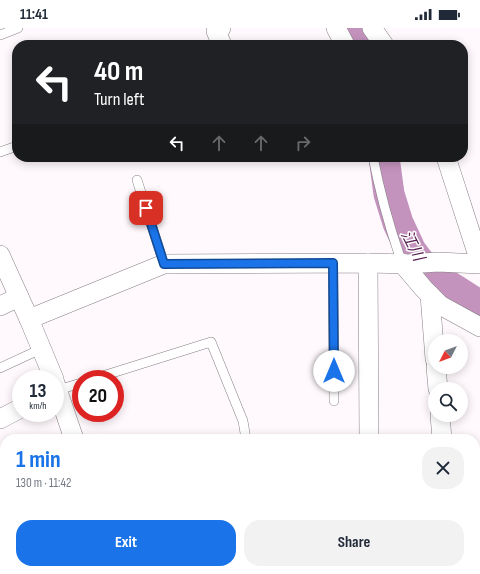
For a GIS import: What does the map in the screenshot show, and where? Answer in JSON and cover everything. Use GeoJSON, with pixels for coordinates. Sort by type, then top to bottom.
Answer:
{"type":"FeatureCollection","features":[{"type":"Feature","properties":{"kind":"street"},"geometry":{"type":"LineString","coordinates":[[220,40],[216,31],[221,28]]}},
{"type":"Feature","properties":{"kind":"street"},"geometry":{"type":"LineString","coordinates":[[336,28],[342,40]]}},
{"type":"Feature","properties":{"kind":"street"},"geometry":{"type":"LineString","coordinates":[[372,28],[380,40]]}},
{"type":"Feature","properties":{"kind":"street"},"geometry":{"type":"LineString","coordinates":[[29,319],[164,264],[480,263],[448,162]]}},
{"type":"Feature","properties":{"kind":"street"},"geometry":{"type":"LineString","coordinates":[[0,255],[42,349],[49,370]]}},
{"type":"Feature","properties":{"kind":"street"},"geometry":{"type":"LineString","coordinates":[[368,263],[370,434]]}},
{"type":"Feature","properties":{"kind":"street"},"geometry":{"type":"LineString","coordinates":[[405,264],[440,306],[480,328]]}},
{"type":"Feature","properties":{"kind":"street"},"geometry":{"type":"LineString","coordinates":[[430,295],[433,334]]}},
{"type":"Feature","properties":{"kind":"street"},"geometry":{"type":"LineString","coordinates":[[0,306],[19,297]]}},
{"type":"Feature","properties":{"kind":"street"},"geometry":{"type":"LineString","coordinates":[[64,411],[72,434]]}},
{"type":"Feature","properties":{"kind":"street"},"geometry":{"type":"LineString","coordinates":[[0,419],[12,413]]}},
{"type":"Feature","properties":{"kind":"street"},"geometry":{"type":"LineString","coordinates":[[441,422],[442,434]]}},
{"type":"Feature","properties":{"kind":"lane"},"geometry":{"type":"LineString","coordinates":[[0,35],[18,28]]}},
{"type":"Feature","properties":{"kind":"lane"},"geometry":{"type":"LineString","coordinates":[[0,152],[12,148]]}},
{"type":"Feature","properties":{"kind":"lane"},"geometry":{"type":"LineString","coordinates":[[374,162],[377,180],[395,243],[405,264]]}},
{"type":"Feature","properties":{"kind":"lane"},"geometry":{"type":"LineString","coordinates":[[137,180],[164,264]]}},
{"type":"Feature","properties":{"kind":"lane"},"geometry":{"type":"LineString","coordinates":[[333,263],[334,401]]}},
{"type":"Feature","properties":{"kind":"lane"},"geometry":{"type":"LineString","coordinates":[[122,370],[211,342],[243,421],[245,434]]}},
{"type":"Feature","properties":{"kind":"lane"},"geometry":{"type":"LineString","coordinates":[[0,368],[42,349]]}},
{"type":"Feature","properties":{"kind":"waterway","name":"江川"},"geometry":{"type":"LineString","coordinates":[[347,28],[353,40]]}},
{"type":"Feature","properties":{"kind":"waterway","name":"江川"},"geometry":{"type":"LineString","coordinates":[[385,162],[389,194],[398,223],[411,251],[427,272],[480,306]]}},
{"type":"Feature","properties":{"kind":"route"},"geometry":{"type":"LineString","coordinates":[[146,208],[164,264],[333,263],[334,371]]}}]}
